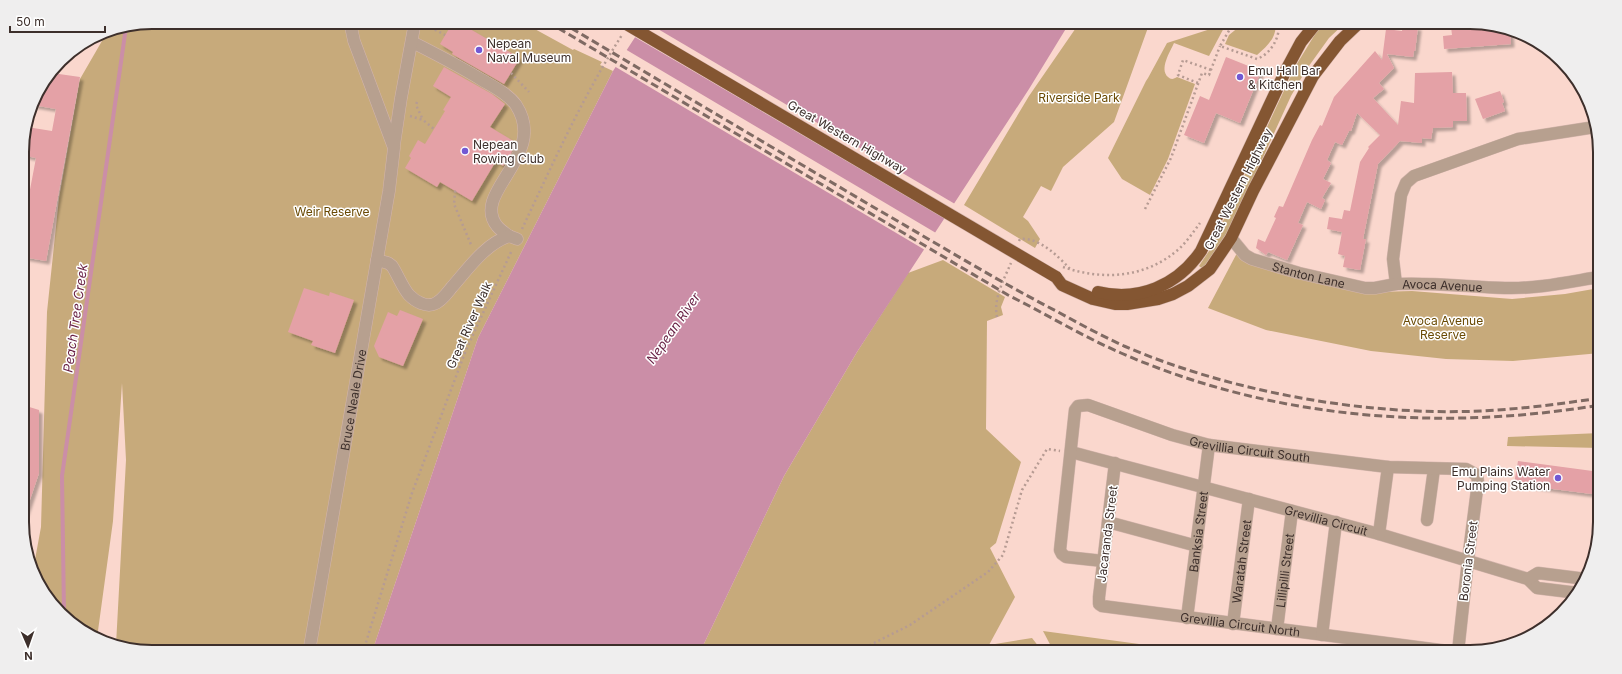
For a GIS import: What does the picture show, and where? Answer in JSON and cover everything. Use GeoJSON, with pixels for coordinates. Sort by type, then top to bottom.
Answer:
{"type":"FeatureCollection","features":[{"type":"Feature","properties":{"kind":"highway","name":"Great Western Highway"},"geometry":{"type":"LineString","coordinates":[[632,29],[1093,291],[1114,295],[1126,295],[1138,294],[1159,287],[1188,269],[1201,250],[1286,70],[1301,42],[1311,29]]}},
{"type":"Feature","properties":{"kind":"highway","name":"Great Western Highway"},"geometry":{"type":"LineString","coordinates":[[1059,272],[1062,285],[1093,299],[1127,304],[1158,299],[1174,294],[1188,286],[1210,269],[1231,238],[1303,93],[1329,54],[1353,29]]}},
{"type":"Feature","properties":{"kind":"street","name":"Bruce Neale Drive"},"geometry":{"type":"LineString","coordinates":[[351,29],[354,41],[394,148]]}},
{"type":"Feature","properties":{"kind":"street","name":"Bruce Neale Drive"},"geometry":{"type":"LineString","coordinates":[[310,645],[389,191],[399,114],[414,29]]}},
{"type":"Feature","properties":{"kind":"street"},"geometry":{"type":"LineString","coordinates":[[412,42],[465,70],[504,93],[520,112],[524,129],[523,144],[517,159],[496,193],[491,208],[492,215],[497,225],[513,237]]}},
{"type":"Feature","properties":{"kind":"street","name":"Avoca Avenue"},"geometry":{"type":"LineString","coordinates":[[1591,128],[1518,139],[1414,176],[1406,183],[1401,195],[1393,259],[1396,284],[1415,283],[1507,288],[1540,286],[1593,278]]}},
{"type":"Feature","properties":{"kind":"street"},"geometry":{"type":"LineString","coordinates":[[377,260],[388,263],[392,266],[409,295],[418,301],[428,305],[433,305],[441,300],[475,261],[494,243],[513,237]]}},
{"type":"Feature","properties":{"kind":"street","name":"Stanton Lane"},"geometry":{"type":"LineString","coordinates":[[1231,238],[1245,255],[1252,259],[1365,288],[1375,288],[1396,284]]}},
{"type":"Feature","properties":{"kind":"street","name":"Grevillia Circuit South"},"geometry":{"type":"LineString","coordinates":[[1071,452],[1075,410],[1078,406],[1082,405],[1098,408],[1172,435],[1210,445],[1388,467],[1466,469],[1474,472]]}},
{"type":"Feature","properties":{"kind":"street","name":"Banksia Street"},"geometry":{"type":"LineString","coordinates":[[1187,618],[1210,445]]}},
{"type":"Feature","properties":{"kind":"street"},"geometry":{"type":"LineString","coordinates":[[1071,452],[1060,550],[1066,557],[1103,561]]}},
{"type":"Feature","properties":{"kind":"street","name":"Grevillia Circuit"},"geometry":{"type":"LineString","coordinates":[[1071,452],[1379,534],[1528,579],[1537,588],[1571,592]]}},
{"type":"Feature","properties":{"kind":"street","name":"Jacaranda Street"},"geometry":{"type":"LineString","coordinates":[[1099,604],[1115,463]]}},
{"type":"Feature","properties":{"kind":"street"},"geometry":{"type":"LineString","coordinates":[[1379,534],[1388,467]]}},
{"type":"Feature","properties":{"kind":"street"},"geometry":{"type":"LineString","coordinates":[[1428,520],[1434,469]]}},
{"type":"Feature","properties":{"kind":"street","name":"Boronia Street"},"geometry":{"type":"LineString","coordinates":[[1457,645],[1478,482],[1477,475],[1474,472]]}},
{"type":"Feature","properties":{"kind":"street","name":"Waratah Street"},"geometry":{"type":"LineString","coordinates":[[1233,624],[1249,500]]}},
{"type":"Feature","properties":{"kind":"street","name":"Lillipilli Street"},"geometry":{"type":"LineString","coordinates":[[1277,629],[1292,511]]}},
{"type":"Feature","properties":{"kind":"street"},"geometry":{"type":"LineString","coordinates":[[1108,522],[1196,546]]}},
{"type":"Feature","properties":{"kind":"street"},"geometry":{"type":"LineString","coordinates":[[1322,635],[1336,522]]}},
{"type":"Feature","properties":{"kind":"street"},"geometry":{"type":"LineString","coordinates":[[1528,579],[1538,573],[1579,578]]}},
{"type":"Feature","properties":{"kind":"street","name":"Grevillia Circuit North"},"geometry":{"type":"LineString","coordinates":[[1099,604],[1108,608],[1401,645]]}},
{"type":"Feature","properties":{"kind":"path"},"geometry":{"type":"LineString","coordinates":[[434,29],[445,35]]}},
{"type":"Feature","properties":{"kind":"path","name":"Great River Walk"},"geometry":{"type":"LineString","coordinates":[[365,645],[412,493],[466,350],[513,237],[623,29]]}},
{"type":"Feature","properties":{"kind":"path"},"geometry":{"type":"LineString","coordinates":[[1145,209],[1171,158],[1202,73],[1208,76],[1220,46],[1230,29]]}},
{"type":"Feature","properties":{"kind":"path"},"geometry":{"type":"LineString","coordinates":[[1220,46],[1257,59],[1268,52],[1275,44],[1280,29]]}},
{"type":"Feature","properties":{"kind":"path"},"geometry":{"type":"LineString","coordinates":[[1198,83],[1178,75],[1183,60],[1211,70]]}},
{"type":"Feature","properties":{"kind":"path"},"geometry":{"type":"LineString","coordinates":[[511,73],[529,92]]}},
{"type":"Feature","properties":{"kind":"path"},"geometry":{"type":"LineString","coordinates":[[417,102],[416,105],[423,120]]}},
{"type":"Feature","properties":{"kind":"path"},"geometry":{"type":"LineString","coordinates":[[399,114],[423,120],[434,129]]}},
{"type":"Feature","properties":{"kind":"path"},"geometry":{"type":"LineString","coordinates":[[456,191],[454,192],[454,204],[470,242],[475,261]]}},
{"type":"Feature","properties":{"kind":"path"},"geometry":{"type":"LineString","coordinates":[[1059,272],[1122,275],[1142,270],[1170,256],[1182,247],[1203,219]]}},
{"type":"Feature","properties":{"kind":"path"},"geometry":{"type":"LineString","coordinates":[[870,645],[910,625],[988,572],[1003,554],[1022,490],[1047,449],[1071,452]]}},
{"type":"Feature","properties":{"kind":"green space","name":"Weir Reserve"},"geometry":{"type":"Polygon","coordinates":[[[152,29],[535,29],[573,50],[574,49],[602,62],[600,65],[613,71],[478,338],[374,645],[152,645],[136,644],[116,639],[126,460],[122,383],[113,521],[98,632],[84,624],[60,603],[42,576],[35,559],[41,527],[47,312],[59,198],[80,79],[103,39],[128,31],[152,29]]]}},
{"type":"Feature","properties":{"kind":"green space","name":"Riverside Park"},"geometry":{"type":"Polygon","coordinates":[[[1075,29],[1147,29],[1114,122],[1063,167],[1051,191],[1041,186],[1023,217],[1028,221],[1040,239],[1035,248],[964,205],[1029,96],[1075,29]]]}},
{"type":"Feature","properties":{"kind":"green space"},"geometry":{"type":"Polygon","coordinates":[[[1210,29],[1223,29],[1209,56],[1174,43],[1168,56],[1165,70],[1168,77],[1172,79],[1177,77],[1195,84],[1168,159],[1150,195],[1122,179],[1108,158],[1146,81],[1167,43],[1210,29]]]}},
{"type":"Feature","properties":{"kind":"green space"},"geometry":{"type":"Polygon","coordinates":[[[1236,29],[1275,29],[1271,41],[1257,55],[1225,44],[1229,35],[1236,29]]]}},
{"type":"Feature","properties":{"kind":"green space"},"geometry":{"type":"Polygon","coordinates":[[[1319,29],[1339,29],[1329,38],[1306,70],[1291,96],[1234,221],[1222,243],[1203,269],[1199,266],[1209,251],[1295,67],[1319,29]]]}},
{"type":"Feature","properties":{"kind":"green space","name":"Avoca Avenue Reserve"},"geometry":{"type":"Polygon","coordinates":[[[1237,253],[1375,292],[1412,291],[1512,299],[1565,294],[1593,289],[1593,354],[1513,361],[1446,359],[1371,351],[1266,330],[1208,308],[1237,253]]]}},
{"type":"Feature","properties":{"kind":"green space"},"geometry":{"type":"Polygon","coordinates":[[[943,260],[1005,297],[1001,307],[1003,315],[987,321],[986,429],[1021,462],[996,543],[990,548],[1015,597],[989,645],[703,645],[784,476],[857,352],[908,273],[943,260]]]}},
{"type":"Feature","properties":{"kind":"green space"},"geometry":{"type":"Polygon","coordinates":[[[1593,433],[1593,448],[1507,446],[1508,437],[1593,433]]]}},
{"type":"Feature","properties":{"kind":"green space"},"geometry":{"type":"Polygon","coordinates":[[[1043,631],[1146,645],[1050,645],[1043,631]]]}},
{"type":"Feature","properties":{"kind":"green space"},"geometry":{"type":"Polygon","coordinates":[[[1032,638],[1038,645],[989,645],[1032,638]]]}},
{"type":"Feature","properties":{"kind":"water","name":"Nepean River"},"geometry":{"type":"Polygon","coordinates":[[[640,29],[1066,29],[1029,89],[857,352],[784,476],[703,645],[374,645],[478,338],[613,71],[640,29]]]}},
{"type":"Feature","properties":{"kind":"pier"},"geometry":{"type":"Polygon","coordinates":[[[638,29],[658,29],[955,204],[946,219],[633,36],[638,29]]]}},
{"type":"Feature","properties":{"kind":"pier"},"geometry":{"type":"Polygon","coordinates":[[[625,49],[936,233],[925,250],[614,66],[625,49]]]}},
{"type":"Feature","properties":{"kind":"building"},"geometry":{"type":"Polygon","coordinates":[[[449,29],[470,29],[520,58],[504,84],[452,54],[453,52],[440,44],[449,29]]]}},
{"type":"Feature","properties":{"kind":"building"},"geometry":{"type":"Polygon","coordinates":[[[1386,29],[1402,31],[1402,29],[1418,29],[1413,57],[1387,54],[1394,68],[1379,83],[1384,89],[1373,98],[1398,125],[1401,101],[1414,103],[1415,73],[1452,72],[1453,93],[1466,93],[1467,121],[1453,121],[1453,127],[1433,128],[1431,139],[1422,138],[1422,143],[1400,141],[1378,164],[1363,239],[1366,239],[1360,270],[1343,267],[1345,256],[1338,254],[1342,232],[1327,229],[1329,217],[1342,219],[1344,210],[1350,211],[1360,162],[1369,148],[1368,147],[1380,135],[1357,113],[1351,131],[1349,131],[1342,145],[1335,142],[1327,160],[1331,163],[1323,179],[1331,183],[1322,198],[1325,200],[1321,209],[1307,202],[1298,223],[1303,225],[1287,260],[1268,252],[1266,255],[1256,248],[1258,239],[1265,242],[1276,218],[1274,217],[1279,206],[1283,207],[1312,140],[1320,125],[1322,126],[1334,97],[1375,51],[1382,60],[1386,29]]]}},
{"type":"Feature","properties":{"kind":"building"},"geometry":{"type":"Polygon","coordinates":[[[1451,29],[1478,29],[1494,31],[1510,37],[1511,44],[1444,49],[1443,36],[1452,35],[1451,29]]]}},
{"type":"Feature","properties":{"kind":"building"},"geometry":{"type":"Polygon","coordinates":[[[1226,57],[1261,71],[1240,123],[1216,113],[1204,143],[1184,135],[1200,96],[1209,100],[1226,57]]]}},
{"type":"Feature","properties":{"kind":"building","name":"Nepean Rowing Club"},"geometry":{"type":"Polygon","coordinates":[[[444,67],[492,94],[505,104],[490,127],[515,142],[511,154],[503,166],[496,161],[472,201],[440,182],[437,187],[405,168],[411,158],[409,156],[418,140],[425,144],[445,111],[443,110],[451,97],[433,86],[444,67]]]}},
{"type":"Feature","properties":{"kind":"building"},"geometry":{"type":"Polygon","coordinates":[[[58,74],[80,77],[46,261],[29,258],[29,195],[36,158],[29,156],[29,144],[32,128],[52,131],[56,109],[38,106],[50,84],[58,74]]]}},
{"type":"Feature","properties":{"kind":"building"},"geometry":{"type":"Polygon","coordinates":[[[1500,91],[1504,102],[1502,103],[1505,111],[1483,119],[1475,99],[1500,91]]]}},
{"type":"Feature","properties":{"kind":"building"},"geometry":{"type":"Polygon","coordinates":[[[304,288],[329,296],[330,292],[354,300],[335,353],[311,345],[313,341],[288,332],[304,288]]]}},
{"type":"Feature","properties":{"kind":"building"},"geometry":{"type":"Polygon","coordinates":[[[400,310],[423,319],[403,366],[379,357],[374,346],[388,312],[397,316],[400,310]]]}},
{"type":"Feature","properties":{"kind":"building"},"geometry":{"type":"Polygon","coordinates":[[[29,407],[39,410],[39,473],[29,502],[29,407]]]}},
{"type":"Feature","properties":{"kind":"building","name":"Emu Plains Water Pumping Station"},"geometry":{"type":"Polygon","coordinates":[[[1518,461],[1593,471],[1593,494],[1514,484],[1518,461]]]}},
{"type":"Feature","properties":{"kind":"waterway","name":"Peach Tree Creek"},"geometry":{"type":"LineString","coordinates":[[64,607],[62,476],[125,32]]}},
{"type":"Feature","properties":{"kind":"railway"},"geometry":{"type":"LineString","coordinates":[[560,29],[1008,295],[1121,353],[1178,375],[1237,393],[1296,406],[1356,414],[1417,418],[1478,418],[1539,413],[1593,406]]}},
{"type":"Feature","properties":{"kind":"railway"},"geometry":{"type":"LineString","coordinates":[[573,29],[875,208],[1012,287],[1124,346],[1165,362],[1208,376],[1299,398],[1345,405],[1391,409],[1436,412],[1481,411],[1540,406],[1593,399]]}},
{"type":"Feature","properties":{"kind":"place","name":"Nepean Naval Museum"},"geometry":{"type":"Point","coordinates":[479,50]}},
{"type":"Feature","properties":{"kind":"place","name":"Emu Hall Bar & Kitchen"},"geometry":{"type":"Point","coordinates":[1240,77]}},
{"type":"Feature","properties":{"kind":"place","name":"Nepean Rowing Club"},"geometry":{"type":"Point","coordinates":[465,151]}},
{"type":"Feature","properties":{"kind":"place","name":"Emu Plains Water Pumping Station"},"geometry":{"type":"Point","coordinates":[1558,478]}}]}
